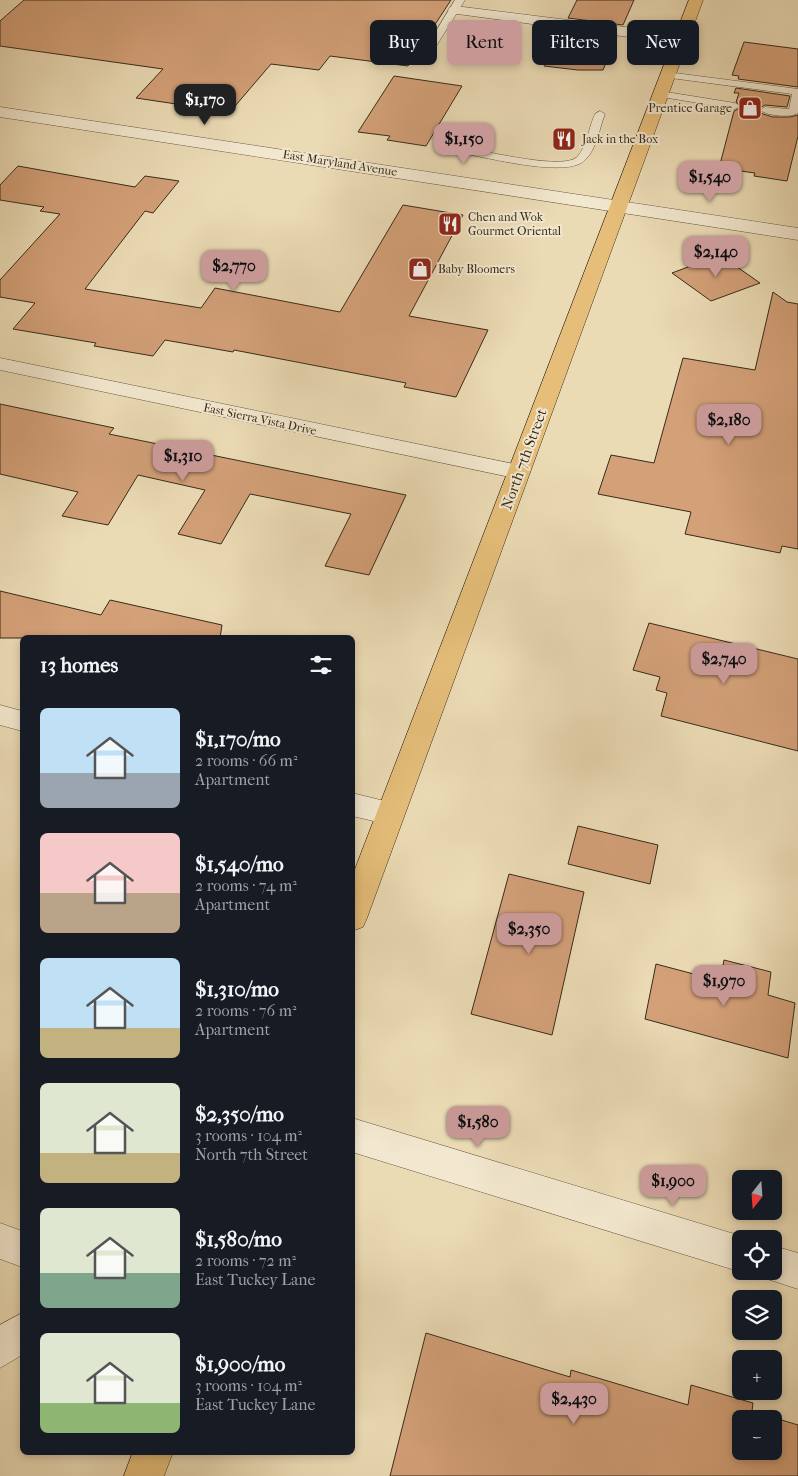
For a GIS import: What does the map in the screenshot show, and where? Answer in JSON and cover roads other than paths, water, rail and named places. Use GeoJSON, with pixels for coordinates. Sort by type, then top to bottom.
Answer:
{"type":"FeatureCollection","features":[{"type":"Feature","properties":{"kind":"main road","name":"North 7th Street"},"geometry":{"type":"LineString","coordinates":[[688,20],[696,0]]}},
{"type":"Feature","properties":{"kind":"main road","name":"North 7th Street"},"geometry":{"type":"LineString","coordinates":[[355,910],[671,65]]}},
{"type":"Feature","properties":{"kind":"main road"},"geometry":{"type":"LineString","coordinates":[[144,1476],[152,1455]]}},
{"type":"Feature","properties":{"kind":"street"},"geometry":{"type":"LineString","coordinates":[[458,5],[627,30]]}},
{"type":"Feature","properties":{"kind":"street","name":"East Maryland Avenue"},"geometry":{"type":"LineString","coordinates":[[0,112],[798,234]]}},
{"type":"Feature","properties":{"kind":"street","name":"East Sierra Vista Drive"},"geometry":{"type":"LineString","coordinates":[[0,364],[519,472]]}},
{"type":"Feature","properties":{"kind":"street"},"geometry":{"type":"LineString","coordinates":[[0,716],[20,721]]}},
{"type":"Feature","properties":{"kind":"street"},"geometry":{"type":"LineString","coordinates":[[355,805],[391,813]]}},
{"type":"Feature","properties":{"kind":"street"},"geometry":{"type":"LineString","coordinates":[[355,1136],[732,1251]]}},
{"type":"Feature","properties":{"kind":"street"},"geometry":{"type":"LineString","coordinates":[[0,1241],[20,1248]]}},
{"type":"Feature","properties":{"kind":"street"},"geometry":{"type":"LineString","coordinates":[[782,1266],[798,1271]]}},
{"type":"Feature","properties":{"kind":"street"},"geometry":{"type":"LineString","coordinates":[[0,1349],[20,1334]]}},
{"type":"Feature","properties":{"kind":"lane"},"geometry":{"type":"LineString","coordinates":[[437,38],[458,5]]}},
{"type":"Feature","properties":{"kind":"lane"},"geometry":{"type":"LineString","coordinates":[[667,75],[798,92],[793,113],[765,110]]}},
{"type":"Feature","properties":{"kind":"lane"},"geometry":{"type":"LineString","coordinates":[[719,103],[725,82]]}},
{"type":"Feature","properties":{"kind":"lane"},"geometry":{"type":"LineString","coordinates":[[660,94],[735,106]]}},
{"type":"Feature","properties":{"kind":"lane"},"geometry":{"type":"LineString","coordinates":[[471,152],[560,165],[576,163],[582,158],[600,114]]}},
{"type":"Feature","properties":{"kind":"place","name":"Prentice Garage"},"geometry":{"type":"Point","coordinates":[750,108]}},
{"type":"Feature","properties":{"kind":"place","name":"Jack in the Box"},"geometry":{"type":"Point","coordinates":[564,139]}},
{"type":"Feature","properties":{"kind":"place","name":"Chen and Wok Gourmet Oriental"},"geometry":{"type":"Point","coordinates":[450,224]}},
{"type":"Feature","properties":{"kind":"place","name":"Baby Bloomers"},"geometry":{"type":"Point","coordinates":[420,269]}}]}
